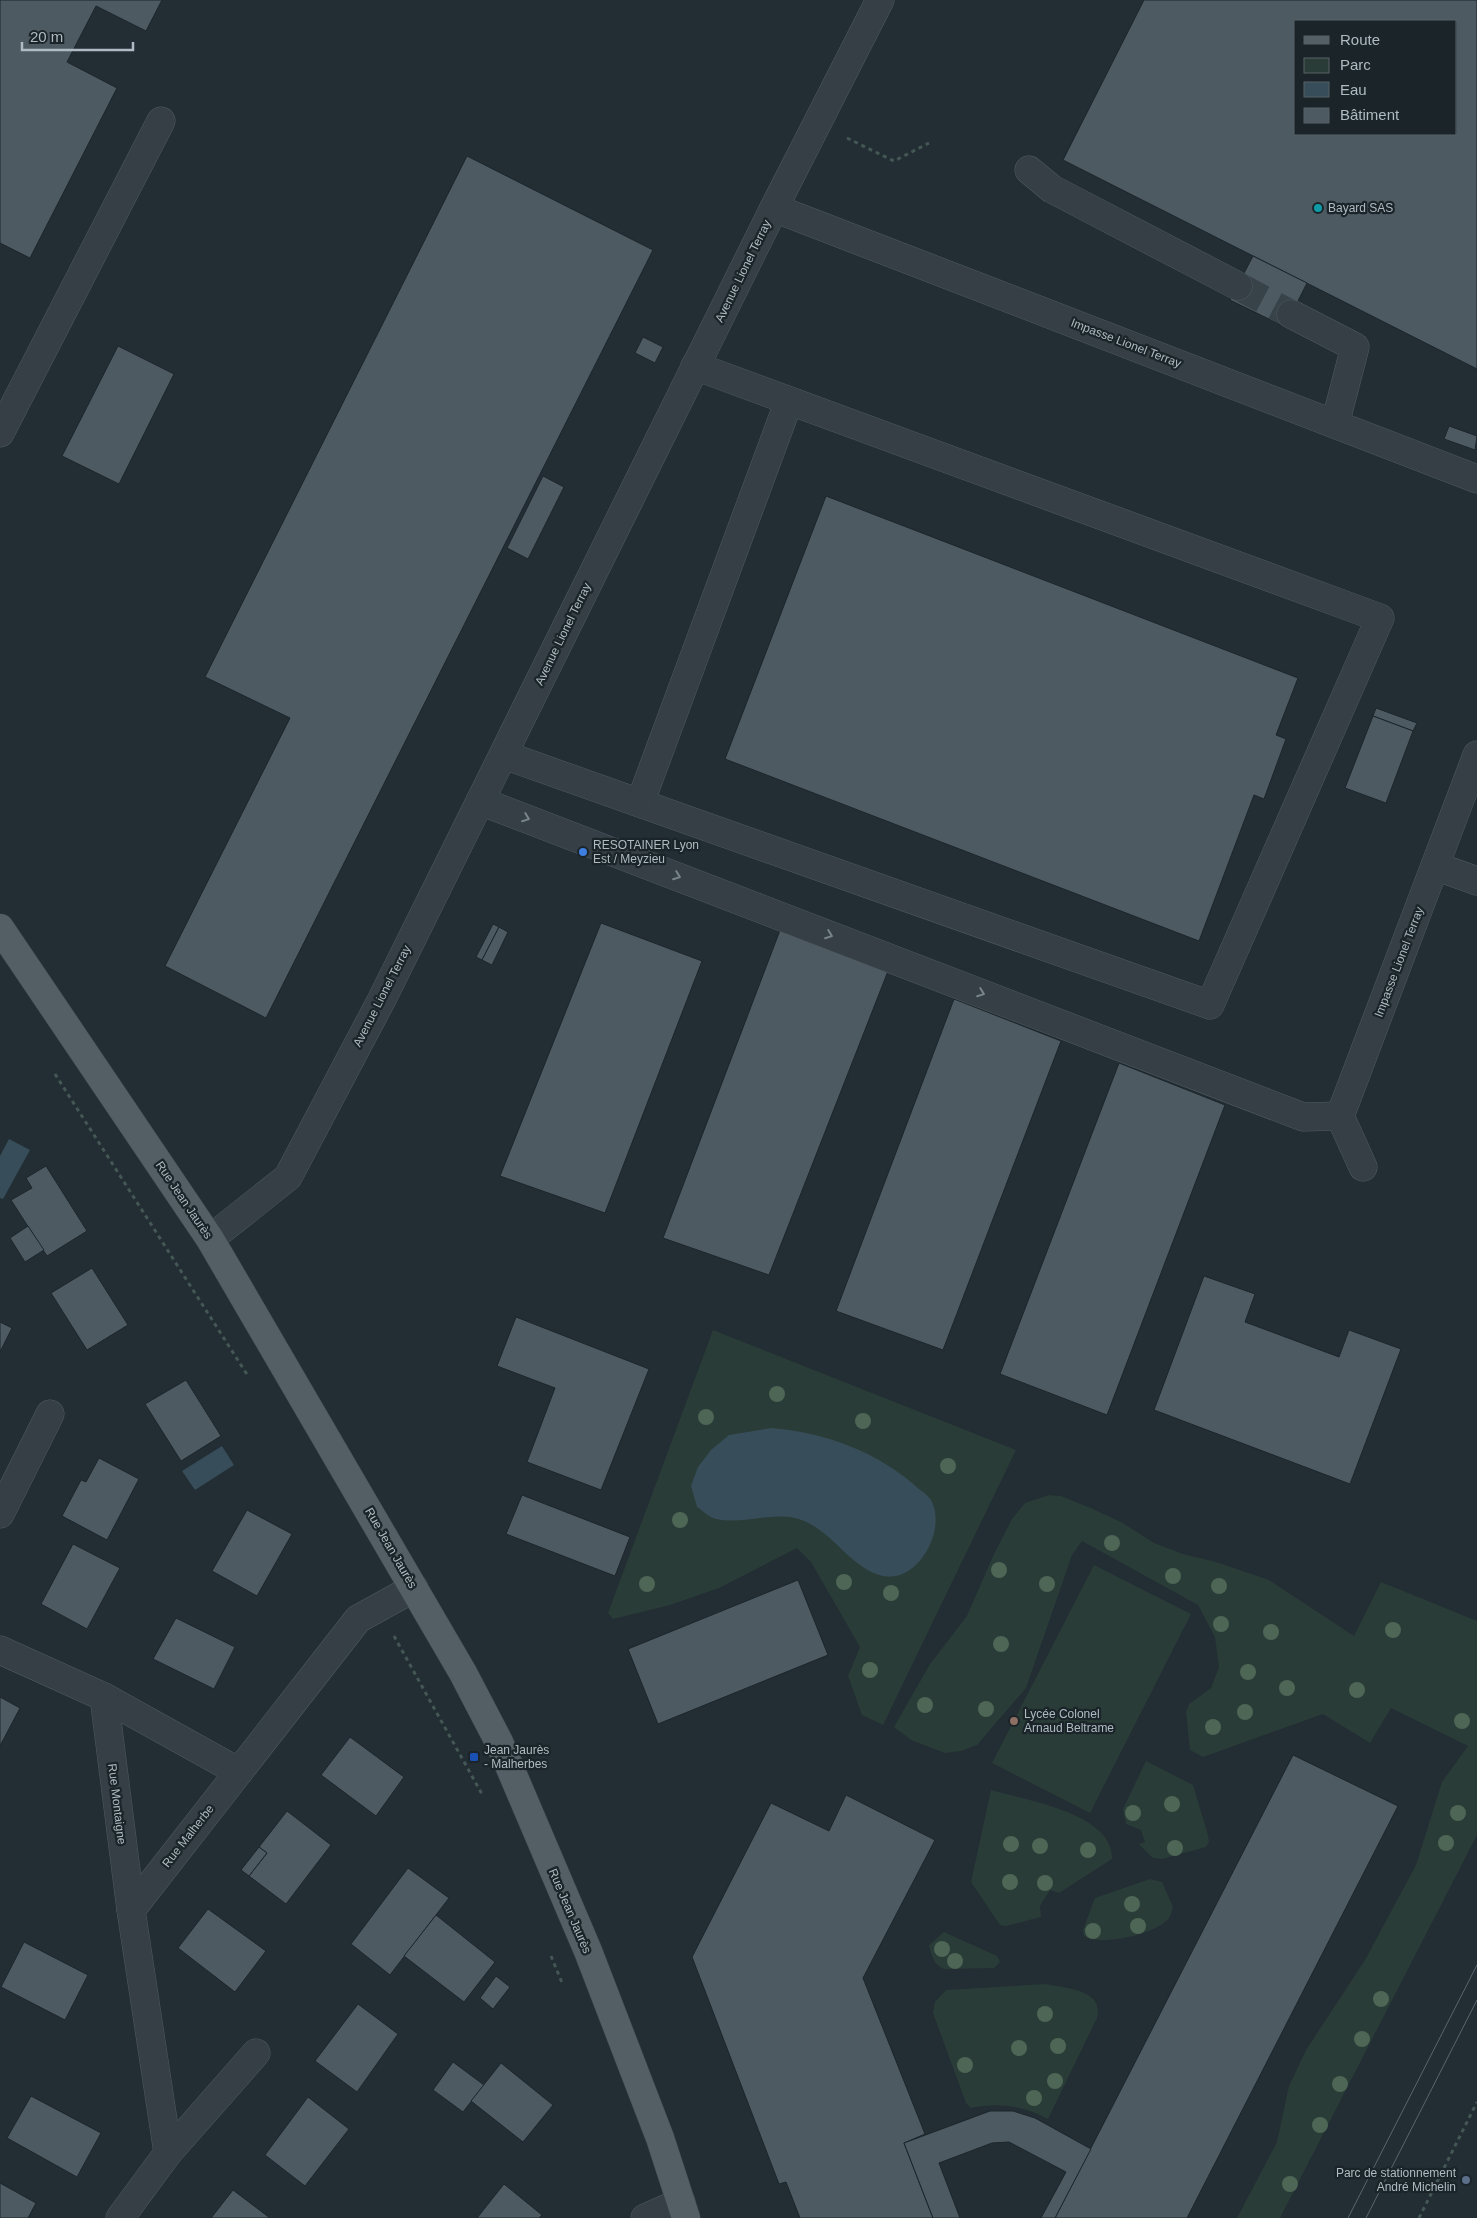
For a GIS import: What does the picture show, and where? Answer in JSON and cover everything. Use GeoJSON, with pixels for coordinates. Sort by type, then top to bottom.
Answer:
{"type":"FeatureCollection","features":[{"type":"Feature","properties":{"kind":"main road","name":"Rue Jean Jaurès"},"geometry":{"type":"LineString","coordinates":[[0,928],[210,1239],[414,1588],[499,1742],[588,1951],[660,2138],[684,2210]]}},
{"type":"Feature","properties":{"kind":"street","name":"Avenue Lionel Terray"},"geometry":{"type":"LineString","coordinates":[[210,1239],[288,1177],[382,999],[695,366],[880,0]]}},
{"type":"Feature","properties":{"kind":"street"},"geometry":{"type":"LineString","coordinates":[[0,432],[161,121]]}},
{"type":"Feature","properties":{"kind":"street"},"geometry":{"type":"LineString","coordinates":[[1029,170],[1052,189],[1238,286]]}},
{"type":"Feature","properties":{"kind":"street","name":"Impasse Lionel Terray"},"geometry":{"type":"LineString","coordinates":[[774,208],[1477,478]]}},
{"type":"Feature","properties":{"kind":"street"},"geometry":{"type":"LineString","coordinates":[[1291,314],[1355,346],[1335,424]]}},
{"type":"Feature","properties":{"kind":"street"},"geometry":{"type":"LineString","coordinates":[[504,755],[1210,1005],[1380,618],[695,366]]}},
{"type":"Feature","properties":{"kind":"street"},"geometry":{"type":"LineString","coordinates":[[640,803],[788,401]]}},
{"type":"Feature","properties":{"kind":"street","name":"Impasse Lionel Terray"},"geometry":{"type":"LineString","coordinates":[[1340,1116],[1477,755]]}},
{"type":"Feature","properties":{"kind":"street"},"geometry":{"type":"LineString","coordinates":[[480,800],[1303,1117],[1340,1116],[1363,1168]]}},
{"type":"Feature","properties":{"kind":"street"},"geometry":{"type":"LineString","coordinates":[[1435,866],[1477,881]]}},
{"type":"Feature","properties":{"kind":"street"},"geometry":{"type":"LineString","coordinates":[[0,1514],[50,1414]]}},
{"type":"Feature","properties":{"kind":"street","name":"Rue Malherbe"},"geometry":{"type":"LineString","coordinates":[[131,1910],[358,1619],[414,1588]]}},
{"type":"Feature","properties":{"kind":"street"},"geometry":{"type":"LineString","coordinates":[[0,1650],[104,1697],[239,1772]]}},
{"type":"Feature","properties":{"kind":"street","name":"Rue Montaigne"},"geometry":{"type":"LineString","coordinates":[[104,1697],[131,1910]]}},
{"type":"Feature","properties":{"kind":"street"},"geometry":{"type":"LineString","coordinates":[[131,1910],[168,2153]]}},
{"type":"Feature","properties":{"kind":"street"},"geometry":{"type":"LineString","coordinates":[[120,2218],[168,2153],[256,2053]]}},
{"type":"Feature","properties":{"kind":"street"},"geometry":{"type":"LineString","coordinates":[[645,2218],[684,2210]]}},
{"type":"Feature","properties":{"kind":"path"},"geometry":{"type":"LineString","coordinates":[[818,122],[894,162],[929,143]]}},
{"type":"Feature","properties":{"kind":"path"},"geometry":{"type":"LineString","coordinates":[[1419,2218],[1477,2102]]}},
{"type":"Feature","properties":{"kind":"green space"},"geometry":{"type":"Polygon","coordinates":[[[713,1330],[1016,1450],[883,1725],[862,1715],[848,1676],[860,1647],[811,1562],[797,1548],[719,1588],[670,1605],[613,1619],[608,1613],[713,1330]]]}},
{"type":"Feature","properties":{"kind":"green space"},"geometry":{"type":"Polygon","coordinates":[[[1049,1495],[1061,1496],[1093,1509],[1123,1523],[1154,1543],[1183,1554],[1216,1562],[1269,1580],[1354,1636],[1381,1582],[1477,1621],[1477,1835],[1280,2218],[1237,2218],[1277,2142],[1289,2086],[1306,2050],[1365,1960],[1416,1865],[1442,1782],[1468,1746],[1391,1708],[1370,1743],[1323,1714],[1203,1757],[1190,1750],[1186,1712],[1189,1704],[1211,1688],[1219,1667],[1215,1637],[1198,1605],[1082,1541],[1072,1555],[1026,1688],[977,1745],[961,1751],[945,1753],[911,1740],[894,1727],[930,1664],[967,1616],[993,1556],[1012,1519],[1025,1503],[1049,1495]]]}},
{"type":"Feature","properties":{"kind":"green space"},"geometry":{"type":"Polygon","coordinates":[[[1094,1565],[1191,1614],[1090,1813],[992,1763],[1094,1565]]]}},
{"type":"Feature","properties":{"kind":"green space"},"geometry":{"type":"Polygon","coordinates":[[[1146,1761],[1193,1785],[1208,1835],[1209,1842],[1206,1847],[1162,1859],[1153,1858],[1139,1844],[1145,1842],[1141,1830],[1126,1824],[1123,1809],[1146,1761]]]}},
{"type":"Feature","properties":{"kind":"green space"},"geometry":{"type":"Polygon","coordinates":[[[991,1790],[1045,1804],[1084,1820],[1099,1830],[1109,1843],[1112,1859],[1059,1893],[1050,1890],[1040,1906],[1041,1917],[1006,1926],[1000,1925],[971,1882],[991,1790]]]}},
{"type":"Feature","properties":{"kind":"green space"},"geometry":{"type":"Polygon","coordinates":[[[1150,1879],[1162,1882],[1173,1907],[1169,1918],[1163,1924],[1141,1934],[1115,1939],[1102,1940],[1084,1936],[1083,1930],[1095,1898],[1150,1879]]]}},
{"type":"Feature","properties":{"kind":"green space"},"geometry":{"type":"Polygon","coordinates":[[[944,1932],[997,1956],[1000,1962],[994,1968],[944,1969],[940,1967],[932,1957],[929,1945],[944,1932]]]}},
{"type":"Feature","properties":{"kind":"green space"},"geometry":{"type":"Polygon","coordinates":[[[1046,1984],[1082,1992],[1095,2001],[1098,2008],[1097,2018],[1048,2119],[1011,2106],[991,2105],[971,2108],[966,2103],[933,2013],[935,2002],[946,1990],[1046,1984]]]}},
{"type":"Feature","properties":{"kind":"water"},"geometry":{"type":"Polygon","coordinates":[[[9,1139],[30,1150],[3,1199],[0,1198],[0,1156],[9,1139]]]}},
{"type":"Feature","properties":{"kind":"water"},"geometry":{"type":"Polygon","coordinates":[[[771,1428],[791,1430],[831,1439],[869,1454],[903,1476],[930,1498],[935,1514],[935,1527],[932,1540],[918,1563],[896,1576],[883,1576],[871,1572],[860,1565],[819,1530],[795,1518],[775,1516],[736,1521],[726,1520],[709,1516],[697,1507],[691,1486],[698,1467],[711,1450],[729,1435],[771,1428]]]}},
{"type":"Feature","properties":{"kind":"water"},"geometry":{"type":"Polygon","coordinates":[[[222,1446],[234,1465],[195,1490],[182,1471],[222,1446]]]}},
{"type":"Feature","properties":{"kind":"building"},"geometry":{"type":"Polygon","coordinates":[[[0,0],[162,0],[146,31],[96,6],[67,62],[117,88],[30,258],[0,243],[0,0]]]}},
{"type":"Feature","properties":{"kind":"building","name":"Bayard SAS"},"geometry":{"type":"Polygon","coordinates":[[[1144,0],[1477,0],[1477,369],[1063,160],[1144,0]]]}},
{"type":"Feature","properties":{"kind":"building"},"geometry":{"type":"Polygon","coordinates":[[[467,156],[653,250],[266,1018],[165,966],[290,718],[205,677],[467,156]]]}},
{"type":"Feature","properties":{"kind":"building"},"geometry":{"type":"Polygon","coordinates":[[[1253,256],[1307,283],[1285,327],[1230,300],[1253,256]]]}},
{"type":"Feature","properties":{"kind":"building"},"geometry":{"type":"Polygon","coordinates":[[[643,337],[663,347],[655,363],[635,353],[643,337]]]}},
{"type":"Feature","properties":{"kind":"building"},"geometry":{"type":"Polygon","coordinates":[[[118,346],[174,374],[119,484],[62,456],[118,346]]]}},
{"type":"Feature","properties":{"kind":"building"},"geometry":{"type":"Polygon","coordinates":[[[1449,426],[1477,436],[1475,450],[1444,439],[1449,426]]]}},
{"type":"Feature","properties":{"kind":"building"},"geometry":{"type":"Polygon","coordinates":[[[543,476],[564,487],[528,559],[507,548],[543,476]]]}},
{"type":"Feature","properties":{"kind":"building"},"geometry":{"type":"Polygon","coordinates":[[[826,496],[1298,678],[1276,735],[1286,739],[1264,799],[1254,795],[1199,941],[725,759],[826,496]]]}},
{"type":"Feature","properties":{"kind":"building"},"geometry":{"type":"Polygon","coordinates":[[[1376,708],[1417,723],[1413,731],[1373,716],[1376,708]]]}},
{"type":"Feature","properties":{"kind":"building"},"geometry":{"type":"Polygon","coordinates":[[[1373,716],[1413,731],[1386,803],[1345,788],[1373,716]]]}},
{"type":"Feature","properties":{"kind":"building"},"geometry":{"type":"Polygon","coordinates":[[[601,923],[702,961],[605,1213],[500,1176],[601,923]]]}},
{"type":"Feature","properties":{"kind":"building"},"geometry":{"type":"Polygon","coordinates":[[[493,924],[499,927],[482,960],[476,957],[493,924]]]}},
{"type":"Feature","properties":{"kind":"building"},"geometry":{"type":"Polygon","coordinates":[[[782,925],[892,961],[769,1275],[663,1238],[782,925]]]}},
{"type":"Feature","properties":{"kind":"building"},"geometry":{"type":"Polygon","coordinates":[[[499,927],[508,932],[492,965],[482,960],[499,927]]]}},
{"type":"Feature","properties":{"kind":"building"},"geometry":{"type":"Polygon","coordinates":[[[954,999],[1061,1041],[943,1350],[836,1311],[954,999]]]}},
{"type":"Feature","properties":{"kind":"building"},"geometry":{"type":"Polygon","coordinates":[[[1119,1063],[1225,1105],[1107,1415],[1000,1374],[1119,1063]]]}},
{"type":"Feature","properties":{"kind":"building"},"geometry":{"type":"Polygon","coordinates":[[[46,1166],[87,1231],[47,1256],[11,1200],[32,1188],[26,1178],[46,1166]]]}},
{"type":"Feature","properties":{"kind":"building"},"geometry":{"type":"Polygon","coordinates":[[[28,1226],[44,1250],[25,1262],[10,1238],[28,1226]]]}},
{"type":"Feature","properties":{"kind":"building"},"geometry":{"type":"Polygon","coordinates":[[[92,1268],[128,1325],[87,1350],[51,1293],[92,1268]]]}},
{"type":"Feature","properties":{"kind":"building"},"geometry":{"type":"Polygon","coordinates":[[[1204,1276],[1255,1294],[1245,1322],[1339,1357],[1349,1330],[1401,1349],[1350,1484],[1154,1410],[1204,1276]]]}},
{"type":"Feature","properties":{"kind":"building"},"geometry":{"type":"Polygon","coordinates":[[[516,1317],[649,1369],[601,1490],[527,1462],[555,1388],[497,1366],[516,1317]]]}},
{"type":"Feature","properties":{"kind":"building"},"geometry":{"type":"Polygon","coordinates":[[[0,1322],[12,1328],[0,1352],[0,1322]]]}},
{"type":"Feature","properties":{"kind":"building"},"geometry":{"type":"Polygon","coordinates":[[[186,1380],[221,1436],[181,1461],[145,1404],[186,1380]]]}},
{"type":"Feature","properties":{"kind":"building"},"geometry":{"type":"Polygon","coordinates":[[[99,1458],[139,1479],[107,1540],[62,1516],[81,1480],[86,1482],[99,1458]]]}},
{"type":"Feature","properties":{"kind":"building"},"geometry":{"type":"Polygon","coordinates":[[[522,1495],[630,1537],[615,1576],[506,1534],[522,1495]]]}},
{"type":"Feature","properties":{"kind":"building"},"geometry":{"type":"Polygon","coordinates":[[[247,1510],[292,1534],[257,1596],[212,1571],[247,1510]]]}},
{"type":"Feature","properties":{"kind":"building"},"geometry":{"type":"Polygon","coordinates":[[[73,1544],[120,1568],[87,1629],[41,1604],[73,1544]]]}},
{"type":"Feature","properties":{"kind":"building"},"geometry":{"type":"Polygon","coordinates":[[[798,1580],[828,1655],[658,1724],[628,1649],[798,1580]]]}},
{"type":"Feature","properties":{"kind":"building"},"geometry":{"type":"Polygon","coordinates":[[[176,1618],[235,1647],[214,1689],[153,1659],[176,1618]]]}},
{"type":"Feature","properties":{"kind":"building"},"geometry":{"type":"Polygon","coordinates":[[[0,1697],[20,1708],[0,1746],[0,1697]]]}},
{"type":"Feature","properties":{"kind":"building"},"geometry":{"type":"Polygon","coordinates":[[[350,1737],[404,1777],[376,1816],[321,1775],[350,1737]]]}},
{"type":"Feature","properties":{"kind":"building"},"geometry":{"type":"Polygon","coordinates":[[[1293,1755],[1398,1806],[1187,2218],[1055,2218],[1293,1755]]]}},
{"type":"Feature","properties":{"kind":"building"},"geometry":{"type":"Polygon","coordinates":[[[846,1795],[935,1840],[863,1978],[925,2134],[904,2143],[933,2218],[800,2218],[786,2182],[779,2184],[692,1957],[771,1803],[829,1831],[846,1795]]]}},
{"type":"Feature","properties":{"kind":"building"},"geometry":{"type":"Polygon","coordinates":[[[287,1811],[331,1845],[286,1904],[249,1876],[267,1853],[259,1847],[287,1811]]]}},
{"type":"Feature","properties":{"kind":"building"},"geometry":{"type":"Polygon","coordinates":[[[259,1847],[267,1853],[249,1876],[241,1870],[259,1847]]]}},
{"type":"Feature","properties":{"kind":"building"},"geometry":{"type":"Polygon","coordinates":[[[408,1868],[449,1898],[390,1975],[351,1944],[408,1868]]]}},
{"type":"Feature","properties":{"kind":"building"},"geometry":{"type":"Polygon","coordinates":[[[208,1909],[266,1951],[235,1992],[178,1948],[208,1909]]]}},
{"type":"Feature","properties":{"kind":"building"},"geometry":{"type":"Polygon","coordinates":[[[436,1915],[495,1962],[464,2002],[404,1956],[436,1915]]]}},
{"type":"Feature","properties":{"kind":"building"},"geometry":{"type":"Polygon","coordinates":[[[24,1942],[88,1975],[65,2020],[1,1987],[24,1942]]]}},
{"type":"Feature","properties":{"kind":"building"},"geometry":{"type":"Polygon","coordinates":[[[496,1976],[510,1987],[493,2009],[480,1998],[496,1976]]]}},
{"type":"Feature","properties":{"kind":"building"},"geometry":{"type":"Polygon","coordinates":[[[358,2004],[398,2034],[357,2092],[315,2061],[358,2004]]]}},
{"type":"Feature","properties":{"kind":"building"},"geometry":{"type":"Polygon","coordinates":[[[453,2062],[484,2085],[463,2112],[433,2090],[453,2062]]]}},
{"type":"Feature","properties":{"kind":"building"},"geometry":{"type":"Polygon","coordinates":[[[501,2063],[553,2105],[523,2142],[471,2101],[501,2063]]]}},
{"type":"Feature","properties":{"kind":"building"},"geometry":{"type":"Polygon","coordinates":[[[31,2096],[101,2133],[77,2177],[7,2138],[31,2096]]]}},
{"type":"Feature","properties":{"kind":"building"},"geometry":{"type":"Polygon","coordinates":[[[308,2097],[349,2129],[305,2186],[265,2155],[308,2097]]]}},
{"type":"Feature","properties":{"kind":"building"},"geometry":{"type":"Polygon","coordinates":[[[990,2111],[1013,2111],[1035,2118],[1091,2149],[1055,2218],[1041,2218],[1066,2172],[1009,2142],[992,2143],[939,2163],[960,2218],[933,2218],[904,2143],[990,2111]]]}},
{"type":"Feature","properties":{"kind":"building"},"geometry":{"type":"Polygon","coordinates":[[[0,2183],[36,2203],[28,2218],[0,2218],[0,2183]]]}},
{"type":"Feature","properties":{"kind":"building"},"geometry":{"type":"Polygon","coordinates":[[[504,2184],[542,2215],[539,2218],[477,2218],[504,2184]]]}},
{"type":"Feature","properties":{"kind":"building"},"geometry":{"type":"Polygon","coordinates":[[[233,2190],[270,2218],[211,2218],[233,2190]]]}},
{"type":"Feature","properties":{"kind":"tunnel"},"geometry":{"type":"LineString","coordinates":[[1238,286],[1291,314]]}},
{"type":"Feature","properties":{"kind":"tram line"},"geometry":{"type":"LineString","coordinates":[[1348,2218],[1477,1965]]}},
{"type":"Feature","properties":{"kind":"tram line"},"geometry":{"type":"LineString","coordinates":[[1366,2218],[1477,2000]]}},
{"type":"Feature","properties":{"kind":"place","name":"Bayard SAS"},"geometry":{"type":"Point","coordinates":[1318,208]}},
{"type":"Feature","properties":{"kind":"place","name":"RESOTAINER Lyon Est / Meyzieu"},"geometry":{"type":"Point","coordinates":[583,852]}},
{"type":"Feature","properties":{"kind":"place","name":"Lycée Colonel Arnaud Beltrame"},"geometry":{"type":"Point","coordinates":[1014,1721]}},
{"type":"Feature","properties":{"kind":"place","name":"Jean Jaurès - Malherbes"},"geometry":{"type":"Point","coordinates":[474,1757]}},
{"type":"Feature","properties":{"kind":"place","name":"Parc de stationnement André Michelin"},"geometry":{"type":"Point","coordinates":[1466,2180]}}]}
